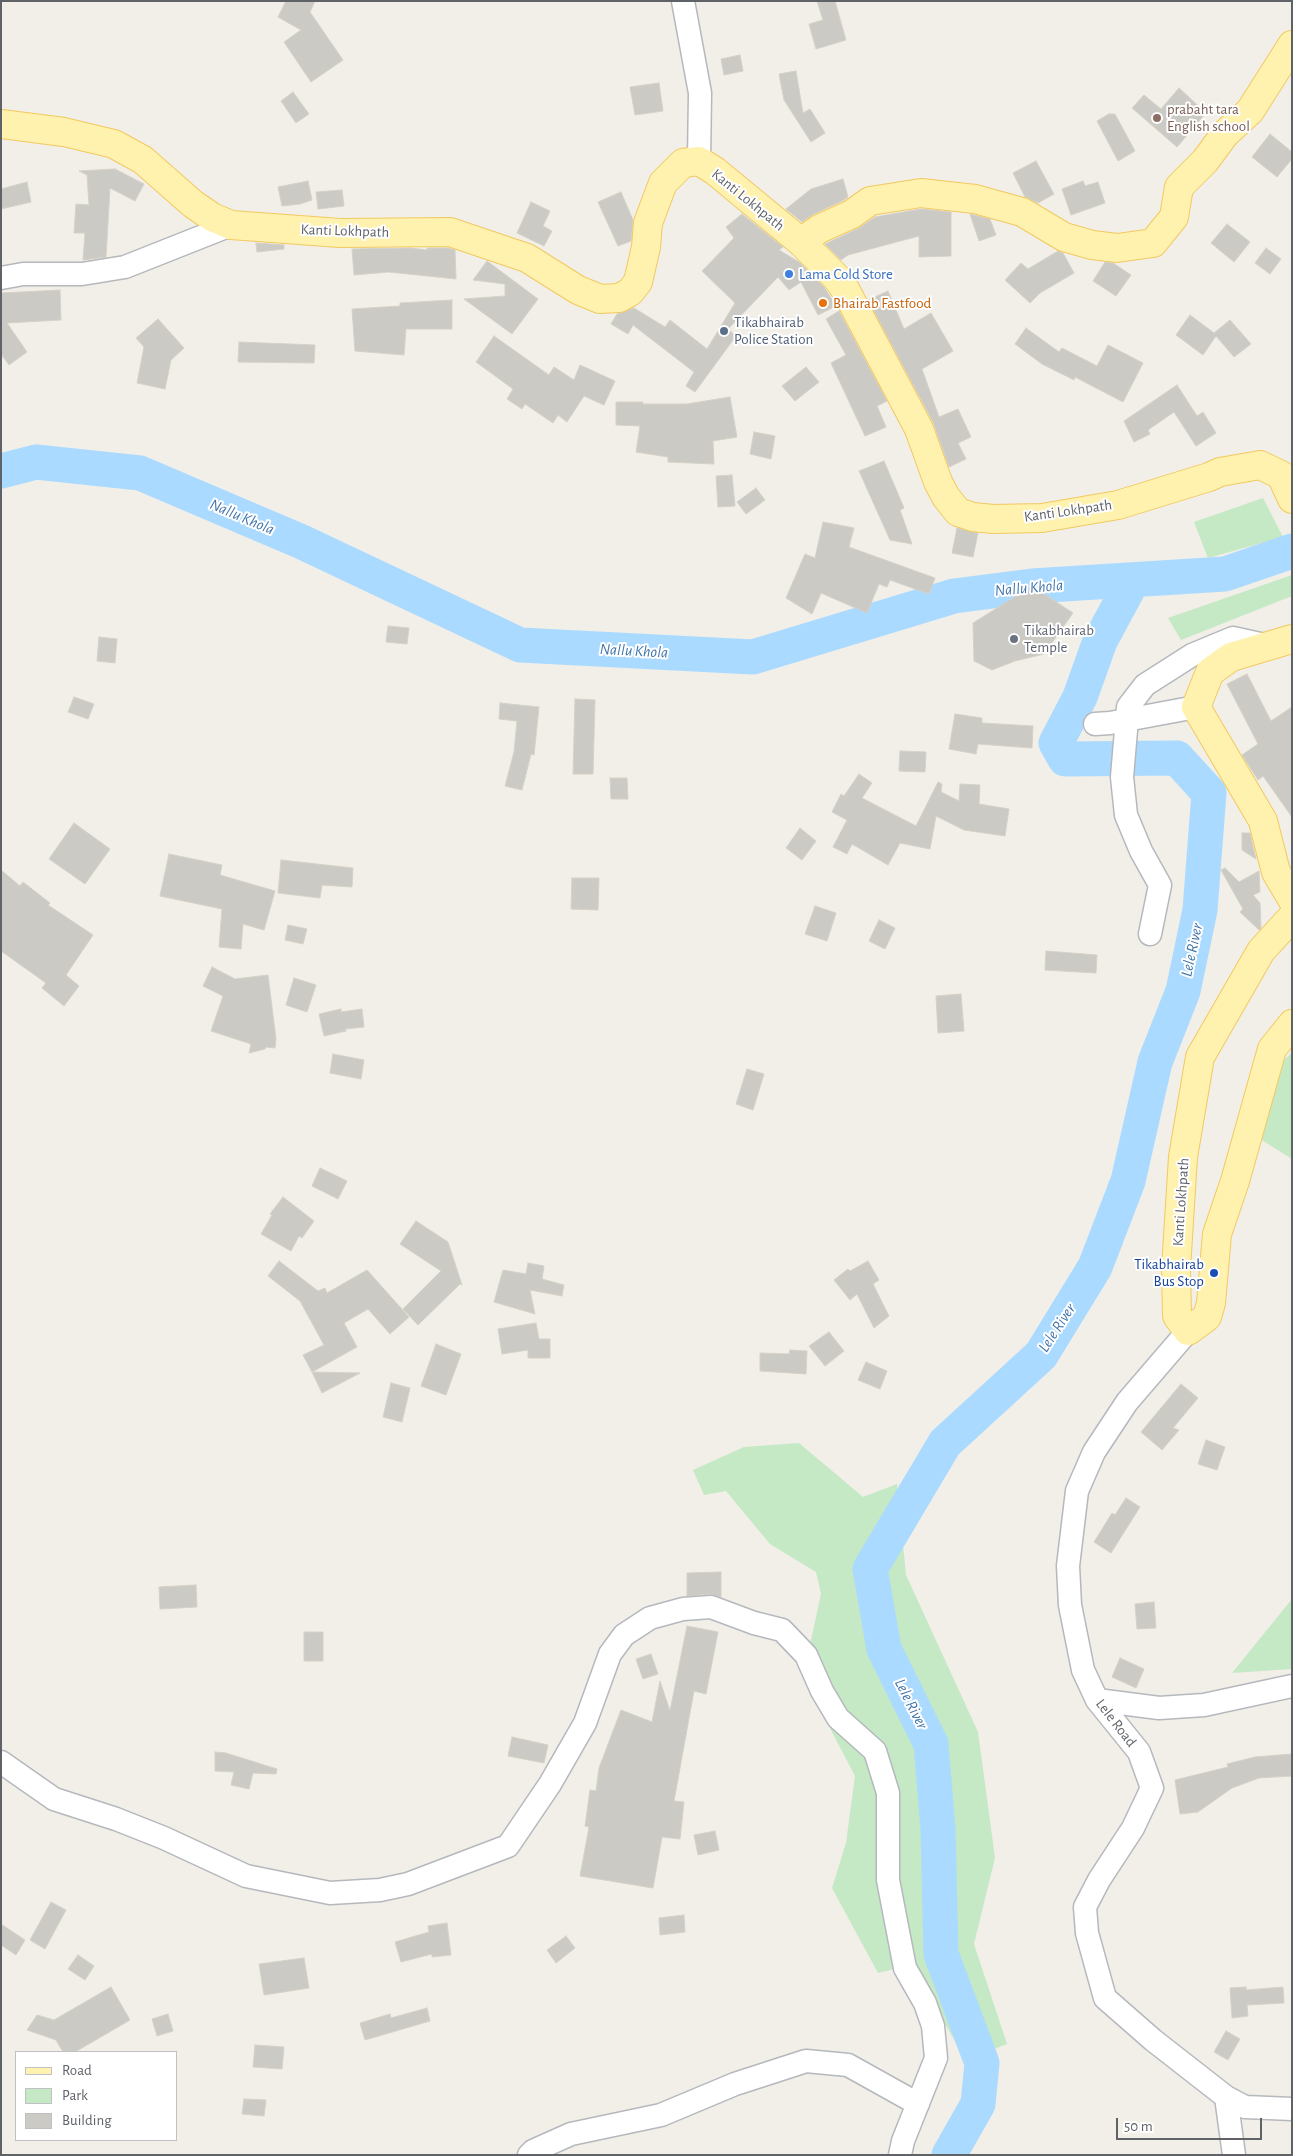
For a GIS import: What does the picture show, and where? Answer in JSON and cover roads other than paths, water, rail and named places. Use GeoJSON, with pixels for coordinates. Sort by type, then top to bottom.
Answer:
{"type":"FeatureCollection","features":[{"type":"Feature","properties":{"kind":"main road"},"geometry":{"type":"LineString","coordinates":[[800,242],[819,229],[852,214],[870,201],[921,192],[975,199],[1022,212],[1064,238],[1092,245],[1117,248],[1153,242],[1174,217],[1179,187],[1205,161],[1225,134],[1250,111],[1292,45]]}},
{"type":"Feature","properties":{"kind":"main road","name":"Kanti Lokhpath"},"geometry":{"type":"LineString","coordinates":[[1,124],[64,132],[114,144],[143,160],[193,204],[212,217],[230,225],[340,233],[450,232],[527,258],[578,290],[600,298],[619,298],[630,292],[638,282],[646,247],[648,223],[663,183],[683,163],[699,162],[714,171],[800,242],[836,277],[856,307],[919,429],[938,482],[946,497],[958,512],[973,517],[993,519],[1042,518],[1118,505],[1241,467],[1260,465],[1281,475],[1292,499]]}},
{"type":"Feature","properties":{"kind":"main road"},"geometry":{"type":"LineString","coordinates":[[1281,642],[1231,657],[1210,672],[1196,707],[1263,821],[1276,872],[1292,900]]}},
{"type":"Feature","properties":{"kind":"main road","name":"Kanti Lokhpath"},"geometry":{"type":"LineString","coordinates":[[1188,1331],[1177,1316],[1176,1269],[1183,1157],[1200,1057],[1261,951],[1292,917]]}},
{"type":"Feature","properties":{"kind":"main road"},"geometry":{"type":"LineString","coordinates":[[1188,1331],[1207,1318],[1211,1303],[1217,1234],[1235,1181],[1272,1049],[1292,1024]]}},
{"type":"Feature","properties":{"kind":"street"},"geometry":{"type":"LineString","coordinates":[[683,1],[700,93],[699,162]]}},
{"type":"Feature","properties":{"kind":"street"},"geometry":{"type":"LineString","coordinates":[[1,278],[23,274],[82,274],[125,267],[230,225]]}},
{"type":"Feature","properties":{"kind":"street"},"geometry":{"type":"LineString","coordinates":[[1150,934],[1160,885],[1141,851],[1126,815],[1122,777],[1128,707],[1145,684],[1192,655],[1233,638],[1281,642]]}},
{"type":"Feature","properties":{"kind":"street"},"geometry":{"type":"LineString","coordinates":[[1095,724],[1110,724],[1196,707]]}},
{"type":"Feature","properties":{"kind":"street","name":"Lele Road"},"geometry":{"type":"LineString","coordinates":[[1188,1331],[1127,1402],[1094,1452],[1077,1492],[1068,1566],[1070,1605],[1083,1670],[1097,1700],[1139,1752],[1152,1788],[1133,1828],[1085,1907],[1087,1933],[1106,1998],[1152,2040],[1226,2097],[1245,2107],[1292,2109]]}},
{"type":"Feature","properties":{"kind":"street"},"geometry":{"type":"LineString","coordinates":[[1,1762],[54,1800],[140,1828],[246,1876],[330,1893],[380,1890],[408,1884],[508,1846],[550,1784],[585,1723],[610,1654],[624,1635],[650,1618],[683,1609],[711,1607],[754,1623],[782,1630],[806,1655],[822,1691],[838,1718],[875,1751],[888,1793],[888,1880],[905,1968],[925,2003],[932,2026],[936,2058],[903,2141],[900,2155]]}},
{"type":"Feature","properties":{"kind":"street"},"geometry":{"type":"LineString","coordinates":[[1097,1700],[1158,1708],[1204,1705],[1292,1686]]}},
{"type":"Feature","properties":{"kind":"street"},"geometry":{"type":"LineString","coordinates":[[529,2155],[533,2151],[571,2134],[661,2114],[735,2084],[806,2061],[848,2064],[918,2104]]}},
{"type":"Feature","properties":{"kind":"street"},"geometry":{"type":"LineString","coordinates":[[1226,2097],[1234,2155]]}},
{"type":"Feature","properties":{"kind":"waterway","name":"Nallu Khola"},"geometry":{"type":"LineString","coordinates":[[1,471],[36,462],[140,473],[302,542],[520,645],[753,657],[954,596],[1032,586],[1225,574],[1292,551]]}},
{"type":"Feature","properties":{"kind":"waterway","name":"Lele River"},"geometry":{"type":"LineString","coordinates":[[949,2155],[978,2104],[982,2063],[941,1954],[938,1829],[931,1744],[884,1649],[870,1569],[945,1443],[1041,1355],[1095,1267],[1128,1181],[1155,1062],[1183,991],[1200,910],[1209,793],[1177,758],[1065,759],[1056,743],[1080,697],[1100,641],[1133,580]]}},
{"type":"Feature","properties":{"kind":"place","name":"prabaht tara English school"},"geometry":{"type":"Point","coordinates":[1157,118]}},
{"type":"Feature","properties":{"kind":"place","name":"Lama Cold Store"},"geometry":{"type":"Point","coordinates":[789,274]}},
{"type":"Feature","properties":{"kind":"place","name":"Bhairab Fastfood"},"geometry":{"type":"Point","coordinates":[823,303]}},
{"type":"Feature","properties":{"kind":"place","name":"Tikabhairab Police Station"},"geometry":{"type":"Point","coordinates":[724,331]}},
{"type":"Feature","properties":{"kind":"place","name":"Tikabhairab Temple"},"geometry":{"type":"Point","coordinates":[1014,639]}},
{"type":"Feature","properties":{"kind":"place","name":"Tikabhairab Bus Stop"},"geometry":{"type":"Point","coordinates":[1214,1273]}}]}
